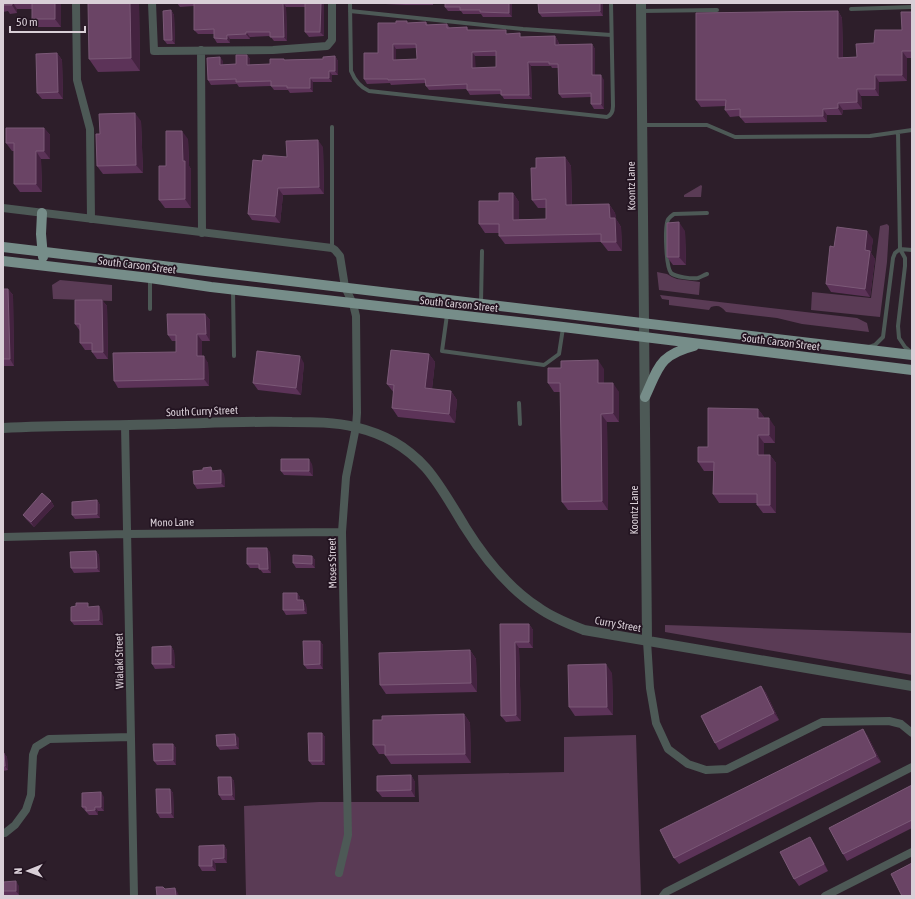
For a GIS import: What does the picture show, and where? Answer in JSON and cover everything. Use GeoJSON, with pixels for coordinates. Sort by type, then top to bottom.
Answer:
{"type":"FeatureCollection","features":[{"type":"Feature","properties":{"kind":"main road"},"geometry":{"type":"LineString","coordinates":[[42,213],[41,234],[44,265]]}},
{"type":"Feature","properties":{"kind":"main road","name":"South Carson Street"},"geometry":{"type":"LineString","coordinates":[[3,247],[864,349],[912,353]]}},
{"type":"Feature","properties":{"kind":"main road","name":"South Carson Street"},"geometry":{"type":"LineString","coordinates":[[3,261],[150,278],[233,290],[912,370]]}},
{"type":"Feature","properties":{"kind":"main road"},"geometry":{"type":"LineString","coordinates":[[645,397],[665,359],[681,349],[701,344]]}},
{"type":"Feature","properties":{"kind":"street"},"geometry":{"type":"LineString","coordinates":[[76,3],[77,80],[90,129],[91,219]]}},
{"type":"Feature","properties":{"kind":"street"},"geometry":{"type":"LineString","coordinates":[[152,3],[154,51],[273,50],[327,46],[332,40],[332,3]]}},
{"type":"Feature","properties":{"kind":"street","name":"Koontz Lane"},"geometry":{"type":"LineString","coordinates":[[641,7],[647,641],[650,688],[656,723],[668,749],[688,764],[706,770],[727,769],[822,722],[889,721],[900,724],[912,733]]}},
{"type":"Feature","properties":{"kind":"street"},"geometry":{"type":"LineString","coordinates":[[201,50],[202,233]]}},
{"type":"Feature","properties":{"kind":"street"},"geometry":{"type":"LineString","coordinates":[[3,208],[332,248]]}},
{"type":"Feature","properties":{"kind":"street","name":"Moses Street"},"geometry":{"type":"LineString","coordinates":[[332,248],[340,256],[345,287],[353,304],[356,321],[356,428],[346,477],[342,532],[348,835],[339,873]]}},
{"type":"Feature","properties":{"kind":"street","name":"South Curry Street"},"geometry":{"type":"LineString","coordinates":[[3,428],[257,421],[307,422],[342,424],[386,437],[398,444]]}},
{"type":"Feature","properties":{"kind":"street","name":"Wialaki Street"},"geometry":{"type":"LineString","coordinates":[[125,425],[134,896]]}},
{"type":"Feature","properties":{"kind":"street","name":"Curry Street"},"geometry":{"type":"LineString","coordinates":[[398,444],[404,447],[427,469],[479,550],[512,588],[540,609],[584,630],[912,686]]}},
{"type":"Feature","properties":{"kind":"street","name":"Mono Lane"},"geometry":{"type":"LineString","coordinates":[[3,537],[342,532]]}},
{"type":"Feature","properties":{"kind":"street"},"geometry":{"type":"LineString","coordinates":[[3,833],[15,825],[26,810],[31,795],[33,755],[36,746],[49,739],[131,737]]}},
{"type":"Feature","properties":{"kind":"street"},"geometry":{"type":"LineString","coordinates":[[663,896],[672,888],[912,767]]}},
{"type":"Feature","properties":{"kind":"street"},"geometry":{"type":"LineString","coordinates":[[824,896],[912,852]]}},
{"type":"Feature","properties":{"kind":"lane"},"geometry":{"type":"LineString","coordinates":[[350,3],[351,71],[355,80],[362,88],[369,91],[603,117],[610,116],[613,112],[611,3]]}},
{"type":"Feature","properties":{"kind":"lane"},"geometry":{"type":"LineString","coordinates":[[641,7],[717,10]]}},
{"type":"Feature","properties":{"kind":"lane"},"geometry":{"type":"LineString","coordinates":[[851,9],[912,7]]}},
{"type":"Feature","properties":{"kind":"lane"},"geometry":{"type":"LineString","coordinates":[[350,11],[523,29],[611,36]]}},
{"type":"Feature","properties":{"kind":"lane"},"geometry":{"type":"LineString","coordinates":[[642,125],[707,125],[735,137],[870,136],[912,130]]}},
{"type":"Feature","properties":{"kind":"lane"},"geometry":{"type":"LineString","coordinates":[[332,127],[332,248]]}},
{"type":"Feature","properties":{"kind":"lane"},"geometry":{"type":"LineString","coordinates":[[898,132],[900,248],[905,258],[898,326],[899,338],[904,347],[912,353]]}},
{"type":"Feature","properties":{"kind":"lane"},"geometry":{"type":"LineString","coordinates":[[707,213],[674,214],[668,221],[667,231],[667,261],[668,267],[673,275],[698,278],[707,274]]}},
{"type":"Feature","properties":{"kind":"lane"},"geometry":{"type":"LineString","coordinates":[[900,248],[912,250]]}},
{"type":"Feature","properties":{"kind":"lane"},"geometry":{"type":"LineString","coordinates":[[864,349],[875,345],[883,338],[893,258],[895,253],[900,248]]}},
{"type":"Feature","properties":{"kind":"lane"},"geometry":{"type":"LineString","coordinates":[[481,304],[482,251]]}},
{"type":"Feature","properties":{"kind":"lane"},"geometry":{"type":"LineString","coordinates":[[150,278],[150,309]]}},
{"type":"Feature","properties":{"kind":"lane"},"geometry":{"type":"LineString","coordinates":[[233,290],[234,356]]}},
{"type":"Feature","properties":{"kind":"lane"},"geometry":{"type":"LineString","coordinates":[[447,315],[442,351],[544,365],[559,354],[563,328]]}},
{"type":"Feature","properties":{"kind":"lane"},"geometry":{"type":"LineString","coordinates":[[519,403],[520,424]]}},
{"type":"Feature","properties":{"kind":"shaded area"},"geometry":{"type":"Polygon","coordinates":[[[701,185],[701,197],[684,197],[684,195],[701,185]]]}},
{"type":"Feature","properties":{"kind":"shaded area"},"geometry":{"type":"Polygon","coordinates":[[[887,224],[889,229],[887,262],[880,317],[811,310],[812,292],[871,298],[880,226],[887,224]]]}},
{"type":"Feature","properties":{"kind":"shaded area"},"geometry":{"type":"Polygon","coordinates":[[[657,272],[667,274],[677,279],[700,282],[699,295],[659,290],[657,272]]]}},
{"type":"Feature","properties":{"kind":"shaded area"},"geometry":{"type":"Polygon","coordinates":[[[60,280],[112,285],[112,301],[53,299],[52,285],[60,280]]]}},
{"type":"Feature","properties":{"kind":"shaded area"},"geometry":{"type":"Polygon","coordinates":[[[660,295],[857,318],[867,323],[869,332],[802,324],[777,318],[726,312],[718,306],[711,307],[709,310],[669,305],[669,300],[662,299],[660,295]]]}},
{"type":"Feature","properties":{"kind":"shaded area"},"geometry":{"type":"Polygon","coordinates":[[[665,625],[912,633],[912,675],[665,632],[665,625]]]}},
{"type":"Feature","properties":{"kind":"shaded area"},"geometry":{"type":"Polygon","coordinates":[[[636,735],[641,896],[246,896],[244,806],[319,802],[419,802],[418,775],[564,772],[564,737],[636,735]]]}},
{"type":"Feature","properties":{"kind":"building"},"geometry":{"type":"Polygon","coordinates":[[[4,3],[12,3],[12,5],[4,5],[4,3]]]}},
{"type":"Feature","properties":{"kind":"building"},"geometry":{"type":"Polygon","coordinates":[[[32,3],[55,3],[55,19],[32,19],[32,3]]]}},
{"type":"Feature","properties":{"kind":"building"},"geometry":{"type":"Polygon","coordinates":[[[88,3],[130,3],[131,58],[89,59],[88,3]]]}},
{"type":"Feature","properties":{"kind":"building"},"geometry":{"type":"Polygon","coordinates":[[[194,3],[283,3],[284,37],[270,37],[270,32],[246,32],[246,34],[227,35],[227,39],[214,38],[214,29],[194,30],[194,3]]]}},
{"type":"Feature","properties":{"kind":"building"},"geometry":{"type":"Polygon","coordinates":[[[305,3],[321,3],[320,32],[305,32],[305,3]]]}},
{"type":"Feature","properties":{"kind":"building"},"geometry":{"type":"Polygon","coordinates":[[[445,3],[509,3],[509,13],[480,12],[480,10],[460,10],[460,7],[445,7],[445,3]]]}},
{"type":"Feature","properties":{"kind":"building"},"geometry":{"type":"Polygon","coordinates":[[[538,3],[600,3],[600,11],[539,13],[538,3]]]}},
{"type":"Feature","properties":{"kind":"building"},"geometry":{"type":"Polygon","coordinates":[[[171,10],[172,40],[164,40],[163,11],[171,10]]]}},
{"type":"Feature","properties":{"kind":"building"},"geometry":{"type":"Polygon","coordinates":[[[838,11],[838,58],[857,57],[856,44],[874,43],[875,30],[902,30],[901,12],[912,12],[912,51],[902,51],[902,75],[875,75],[875,89],[857,89],[857,102],[838,103],[838,108],[823,109],[823,116],[740,117],[740,109],[725,110],[726,100],[696,100],[696,13],[838,11]]]}},
{"type":"Feature","properties":{"kind":"building"},"geometry":{"type":"Polygon","coordinates":[[[396,21],[407,21],[407,23],[426,22],[426,25],[447,24],[447,28],[467,27],[467,30],[506,30],[506,34],[520,33],[520,37],[555,36],[555,45],[592,44],[592,75],[601,75],[601,104],[591,104],[591,93],[559,94],[558,64],[549,64],[549,62],[528,62],[529,95],[501,95],[501,90],[467,90],[467,84],[426,86],[425,79],[364,79],[364,53],[378,53],[378,23],[396,23],[396,21]],[[393,44],[393,60],[417,59],[416,44],[393,44]],[[496,51],[472,52],[472,68],[496,67],[496,51]]]}},
{"type":"Feature","properties":{"kind":"building"},"geometry":{"type":"Polygon","coordinates":[[[57,53],[58,92],[37,93],[36,54],[57,53]]]}},
{"type":"Feature","properties":{"kind":"building"},"geometry":{"type":"Polygon","coordinates":[[[236,55],[247,55],[247,65],[270,64],[270,59],[323,59],[323,57],[335,56],[335,71],[329,71],[329,78],[310,78],[310,88],[271,86],[271,81],[236,82],[236,79],[208,80],[207,58],[220,57],[220,65],[236,64],[236,55]]]}},
{"type":"Feature","properties":{"kind":"building"},"geometry":{"type":"Polygon","coordinates":[[[135,113],[136,165],[97,166],[96,134],[100,134],[99,114],[135,113]]]}},
{"type":"Feature","properties":{"kind":"building"},"geometry":{"type":"Polygon","coordinates":[[[6,128],[44,128],[44,151],[36,151],[36,184],[14,184],[14,143],[6,143],[6,128]]]}},
{"type":"Feature","properties":{"kind":"building"},"geometry":{"type":"Polygon","coordinates":[[[166,131],[182,131],[183,161],[185,161],[185,199],[159,200],[159,166],[166,166],[166,131]]]}},
{"type":"Feature","properties":{"kind":"building"},"geometry":{"type":"Polygon","coordinates":[[[318,140],[319,187],[278,188],[275,216],[248,214],[253,160],[262,161],[263,155],[287,157],[286,141],[318,140]]]}},
{"type":"Feature","properties":{"kind":"building"},"geometry":{"type":"Polygon","coordinates":[[[565,157],[566,205],[609,204],[610,218],[615,218],[616,242],[601,242],[601,234],[499,236],[499,224],[479,224],[479,201],[499,201],[499,193],[513,193],[513,220],[546,219],[546,199],[532,200],[531,168],[536,168],[536,158],[565,157]]]}},
{"type":"Feature","properties":{"kind":"building"},"geometry":{"type":"Polygon","coordinates":[[[679,222],[679,257],[667,257],[667,223],[679,222]]]}},
{"type":"Feature","properties":{"kind":"building"},"geometry":{"type":"Polygon","coordinates":[[[837,227],[867,231],[865,250],[870,251],[865,289],[826,284],[830,246],[834,247],[837,227]]]}},
{"type":"Feature","properties":{"kind":"building"},"geometry":{"type":"Polygon","coordinates":[[[3,289],[8,289],[10,359],[3,359],[3,289]]]}},
{"type":"Feature","properties":{"kind":"building"},"geometry":{"type":"Polygon","coordinates":[[[75,300],[102,300],[103,352],[92,352],[92,343],[80,343],[80,324],[75,324],[75,300]]]}},
{"type":"Feature","properties":{"kind":"building"},"geometry":{"type":"Polygon","coordinates":[[[167,314],[205,314],[206,334],[197,334],[197,356],[204,356],[204,379],[114,381],[113,353],[176,352],[176,335],[168,335],[167,314]]]}},
{"type":"Feature","properties":{"kind":"building"},"geometry":{"type":"Polygon","coordinates":[[[391,350],[429,354],[425,388],[451,391],[449,414],[392,408],[394,385],[387,384],[391,350]]]}},
{"type":"Feature","properties":{"kind":"building"},"geometry":{"type":"Polygon","coordinates":[[[257,351],[300,356],[296,388],[253,383],[257,351]]]}},
{"type":"Feature","properties":{"kind":"building"},"geometry":{"type":"Polygon","coordinates":[[[598,360],[598,383],[613,383],[613,413],[601,414],[602,501],[562,502],[560,383],[548,383],[548,368],[561,368],[561,361],[598,360]]]}},
{"type":"Feature","properties":{"kind":"building"},"geometry":{"type":"Polygon","coordinates":[[[708,408],[758,409],[758,418],[769,418],[769,435],[758,435],[758,455],[770,455],[770,505],[757,505],[757,494],[713,494],[714,462],[698,462],[698,447],[708,447],[708,408]]]}},
{"type":"Feature","properties":{"kind":"building"},"geometry":{"type":"Polygon","coordinates":[[[281,459],[309,459],[309,471],[281,471],[281,459]]]}},
{"type":"Feature","properties":{"kind":"building"},"geometry":{"type":"Polygon","coordinates":[[[211,467],[212,471],[221,470],[221,483],[194,484],[193,471],[211,467]]]}},
{"type":"Feature","properties":{"kind":"building"},"geometry":{"type":"Polygon","coordinates":[[[42,493],[51,501],[31,522],[23,515],[42,493]]]}},
{"type":"Feature","properties":{"kind":"building"},"geometry":{"type":"Polygon","coordinates":[[[97,500],[97,514],[72,515],[72,502],[97,500]]]}},
{"type":"Feature","properties":{"kind":"building"},"geometry":{"type":"Polygon","coordinates":[[[247,548],[267,548],[268,569],[259,569],[259,564],[247,564],[247,548]]]}},
{"type":"Feature","properties":{"kind":"building"},"geometry":{"type":"Polygon","coordinates":[[[96,551],[97,568],[71,568],[70,552],[96,551]]]}},
{"type":"Feature","properties":{"kind":"building"},"geometry":{"type":"Polygon","coordinates":[[[293,555],[312,556],[312,564],[293,563],[293,555]]]}},
{"type":"Feature","properties":{"kind":"building"},"geometry":{"type":"Polygon","coordinates":[[[283,593],[297,593],[297,600],[303,600],[304,610],[283,610],[283,593]]]}},
{"type":"Feature","properties":{"kind":"building"},"geometry":{"type":"Polygon","coordinates":[[[76,603],[88,603],[88,607],[99,606],[99,620],[71,621],[71,607],[76,606],[76,603]]]}},
{"type":"Feature","properties":{"kind":"building"},"geometry":{"type":"Polygon","coordinates":[[[500,624],[529,624],[529,642],[515,642],[516,715],[501,716],[500,624]]]}},
{"type":"Feature","properties":{"kind":"building"},"geometry":{"type":"Polygon","coordinates":[[[303,641],[320,641],[320,664],[304,665],[303,641]]]}},
{"type":"Feature","properties":{"kind":"building"},"geometry":{"type":"Polygon","coordinates":[[[171,646],[171,664],[152,664],[152,647],[171,646]]]}},
{"type":"Feature","properties":{"kind":"building"},"geometry":{"type":"Polygon","coordinates":[[[470,650],[471,683],[380,685],[379,653],[470,650]]]}},
{"type":"Feature","properties":{"kind":"building"},"geometry":{"type":"Polygon","coordinates":[[[606,664],[607,707],[569,707],[568,665],[606,664]]]}},
{"type":"Feature","properties":{"kind":"building"},"geometry":{"type":"Polygon","coordinates":[[[761,686],[774,713],[715,743],[701,716],[761,686]]]}},
{"type":"Feature","properties":{"kind":"building"},"geometry":{"type":"Polygon","coordinates":[[[464,714],[465,754],[385,755],[385,745],[373,745],[373,720],[382,720],[382,716],[464,714]]]}},
{"type":"Feature","properties":{"kind":"building"},"geometry":{"type":"Polygon","coordinates":[[[863,729],[876,756],[674,858],[660,830],[863,729]]]}},
{"type":"Feature","properties":{"kind":"building"},"geometry":{"type":"Polygon","coordinates":[[[308,733],[322,733],[322,761],[309,761],[308,733]]]}},
{"type":"Feature","properties":{"kind":"building"},"geometry":{"type":"Polygon","coordinates":[[[235,734],[236,745],[217,746],[216,735],[235,734]]]}},
{"type":"Feature","properties":{"kind":"building"},"geometry":{"type":"Polygon","coordinates":[[[153,744],[173,744],[173,760],[154,761],[153,744]]]}},
{"type":"Feature","properties":{"kind":"building"},"geometry":{"type":"Polygon","coordinates":[[[4,753],[5,766],[3,766],[4,753]]]}},
{"type":"Feature","properties":{"kind":"building"},"geometry":{"type":"Polygon","coordinates":[[[411,775],[411,790],[377,791],[377,776],[411,775]]]}},
{"type":"Feature","properties":{"kind":"building"},"geometry":{"type":"Polygon","coordinates":[[[218,777],[231,777],[232,795],[219,795],[218,777]]]}},
{"type":"Feature","properties":{"kind":"building"},"geometry":{"type":"Polygon","coordinates":[[[912,785],[912,820],[843,854],[829,828],[912,785]]]}},
{"type":"Feature","properties":{"kind":"building"},"geometry":{"type":"Polygon","coordinates":[[[156,789],[170,789],[171,813],[157,813],[156,789]]]}},
{"type":"Feature","properties":{"kind":"building"},"geometry":{"type":"Polygon","coordinates":[[[101,792],[101,807],[95,807],[95,810],[86,811],[86,807],[82,807],[82,793],[101,792]]]}},
{"type":"Feature","properties":{"kind":"building"},"geometry":{"type":"Polygon","coordinates":[[[810,837],[824,864],[794,879],[780,852],[810,837]]]}},
{"type":"Feature","properties":{"kind":"building"},"geometry":{"type":"Polygon","coordinates":[[[224,845],[224,858],[212,859],[212,866],[199,866],[199,846],[224,845]]]}},
{"type":"Feature","properties":{"kind":"building"},"geometry":{"type":"Polygon","coordinates":[[[912,863],[912,896],[902,896],[891,874],[912,863]]]}},
{"type":"Feature","properties":{"kind":"building"},"geometry":{"type":"Polygon","coordinates":[[[16,881],[16,891],[3,891],[3,882],[16,881]]]}},
{"type":"Feature","properties":{"kind":"building"},"geometry":{"type":"Polygon","coordinates":[[[156,887],[163,887],[165,889],[175,888],[176,896],[157,896],[156,887]]]}}]}
